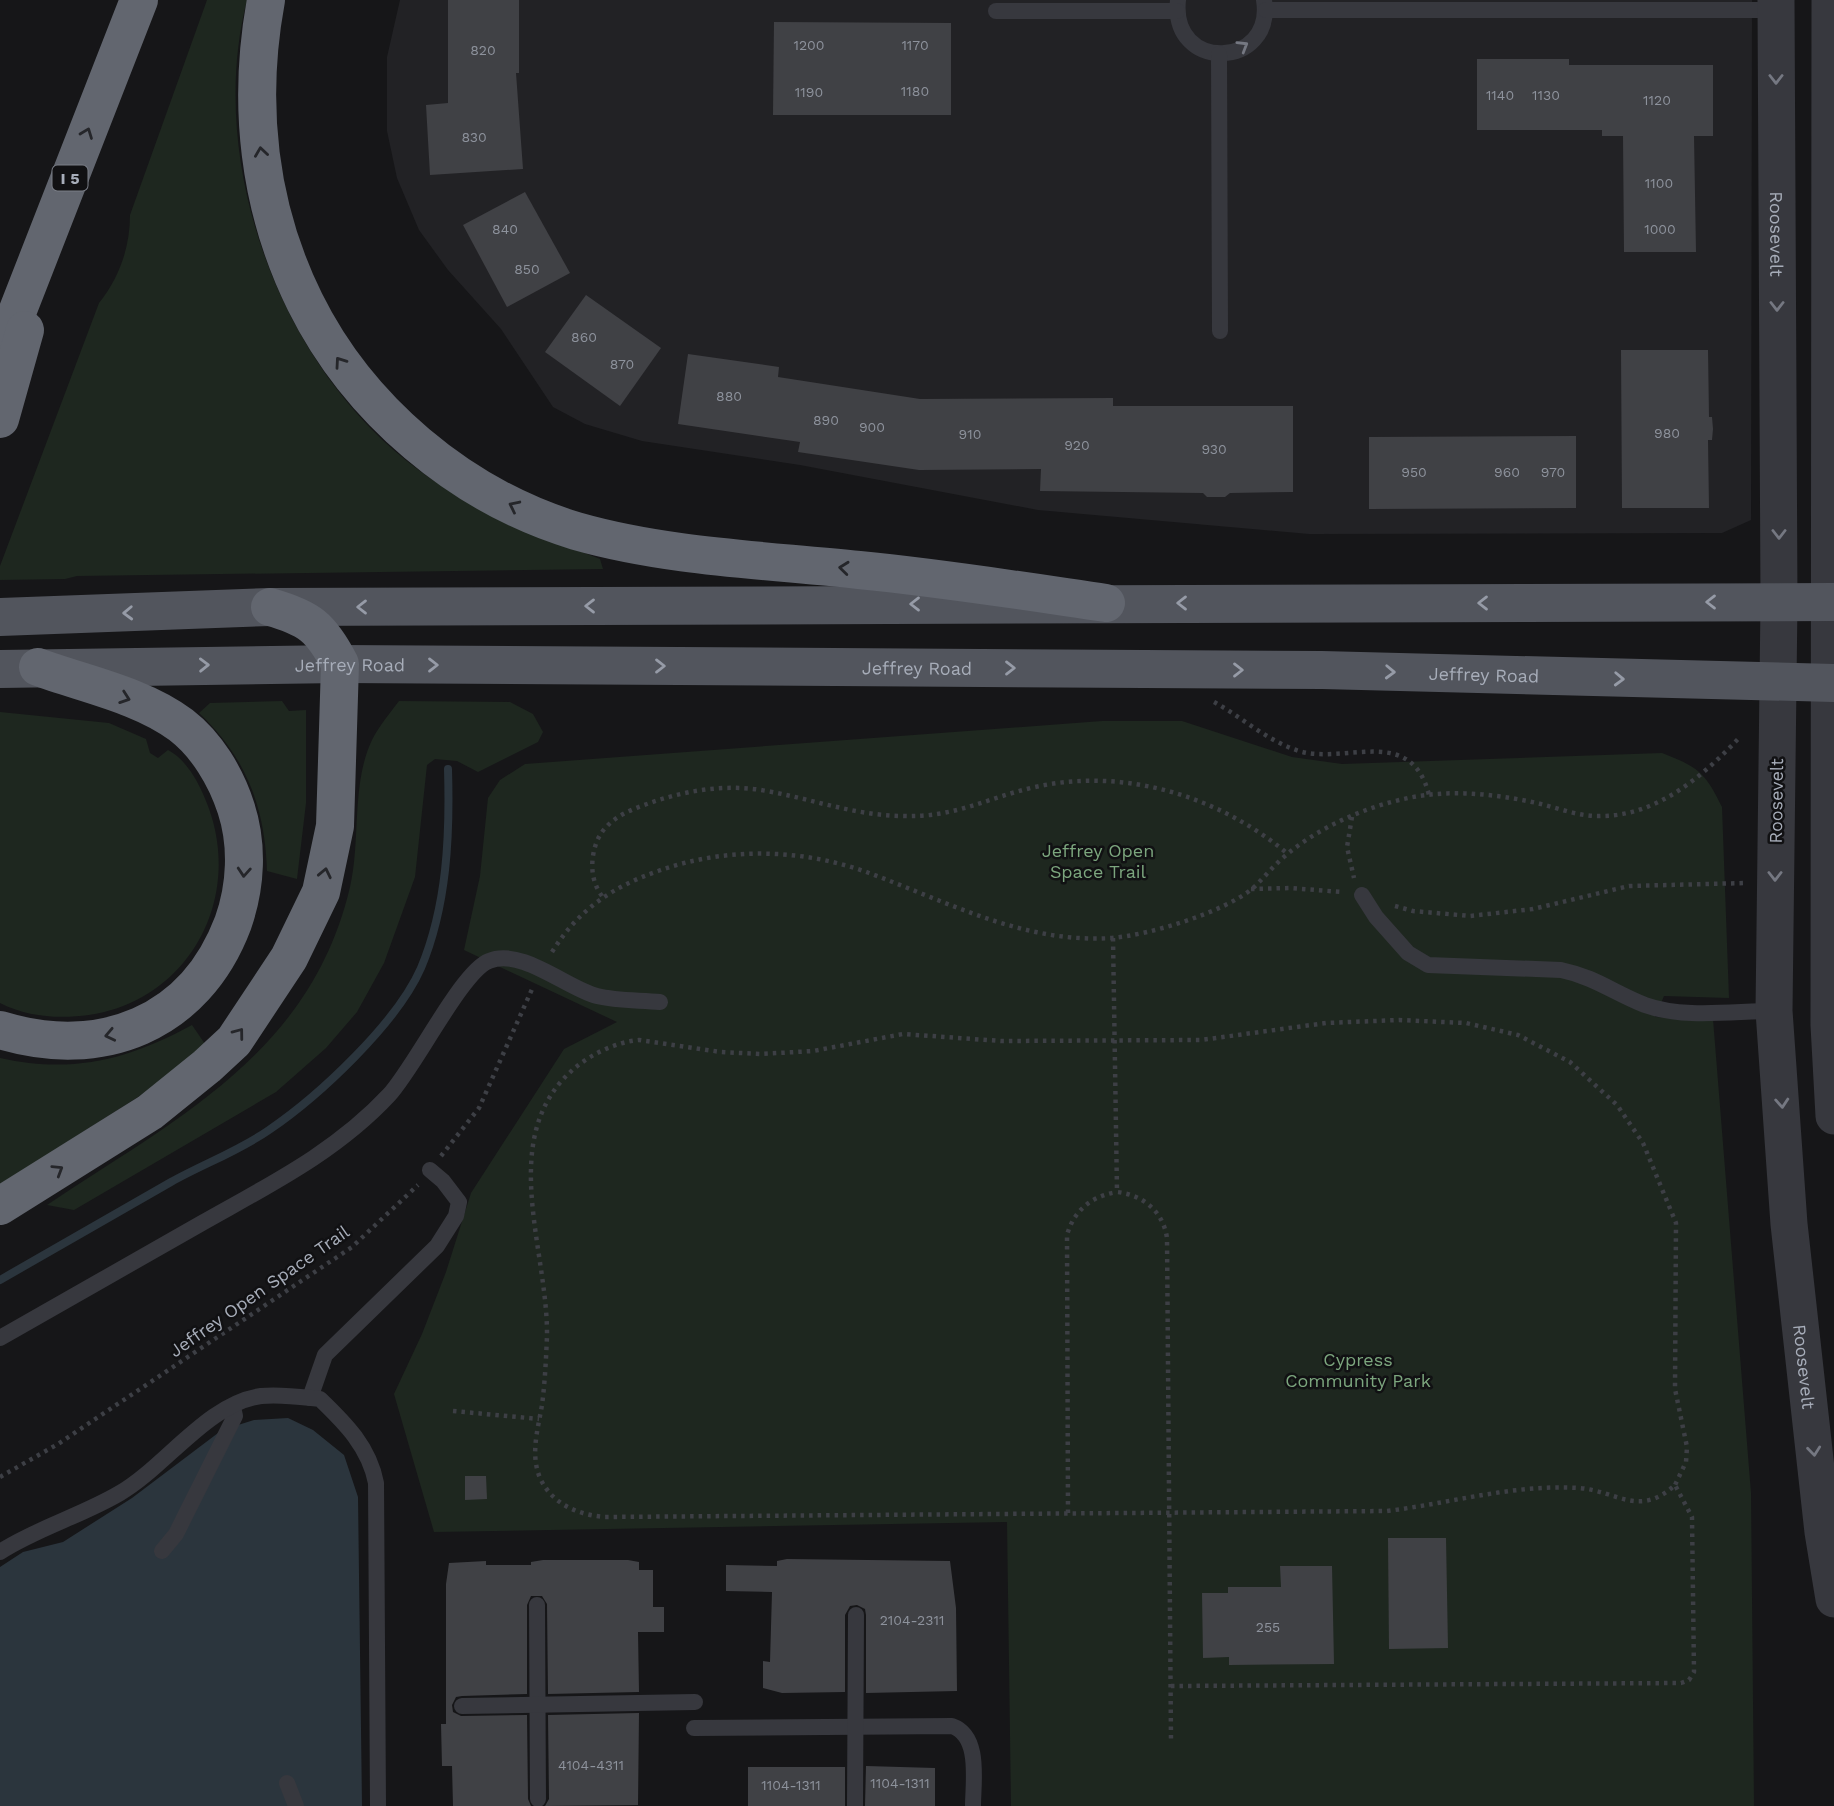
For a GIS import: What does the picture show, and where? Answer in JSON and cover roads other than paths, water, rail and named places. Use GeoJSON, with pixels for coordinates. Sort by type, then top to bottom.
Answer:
{"type":"FeatureCollection","features":[{"type":"Feature","properties":{"kind":"highway","name":"I 5"},"geometry":{"type":"LineString","coordinates":[[0,356],[139,0]]}},
{"type":"Feature","properties":{"kind":"highway"},"geometry":{"type":"LineString","coordinates":[[267,0],[258,47],[256,116],[265,188],[285,260],[322,335],[355,384],[399,429],[456,472],[536,516],[577,531],[682,552],[928,577],[1106,603]]}},
{"type":"Feature","properties":{"kind":"highway"},"geometry":{"type":"LineString","coordinates":[[0,419],[67,185]]}},
{"type":"Feature","properties":{"kind":"highway"},"geometry":{"type":"LineString","coordinates":[[0,1206],[150,1112],[234,1041],[289,958],[321,892],[335,826],[340,664],[331,647],[302,616],[270,607]]}},
{"type":"Feature","properties":{"kind":"highway"},"geometry":{"type":"LineString","coordinates":[[0,1030],[46,1041],[66,1042],[121,1033],[159,1017],[200,983],[216,962],[237,910],[243,886],[245,856],[242,833],[230,791],[214,761],[192,736],[172,720],[142,704],[38,667]]}},
{"type":"Feature","properties":{"kind":"main road"},"geometry":{"type":"LineString","coordinates":[[8,617],[270,607],[1833,602]]}},
{"type":"Feature","properties":{"kind":"main road","name":"Jeffrey Road"},"geometry":{"type":"LineString","coordinates":[[0,669],[340,664],[1322,670],[1832,683]]}},
{"type":"Feature","properties":{"kind":"street"},"geometry":{"type":"LineString","coordinates":[[1776,5],[1831,7],[1833,602],[1829,1025],[1834,1116]]}},
{"type":"Feature","properties":{"kind":"street","name":"Roosevelt"},"geometry":{"type":"LineString","coordinates":[[1776,5],[1779,602],[1774,1011],[1789,1224],[1823,1532],[1834,1599]]}},
{"type":"Feature","properties":{"kind":"lane"},"geometry":{"type":"LineString","coordinates":[[996,11],[1177,6],[1178,22],[1189,41],[1198,48],[1219,54],[1231,53],[1252,42],[1259,33],[1265,5],[1776,5]]}},
{"type":"Feature","properties":{"kind":"lane"},"geometry":{"type":"LineString","coordinates":[[1219,54],[1220,331]]}},
{"type":"Feature","properties":{"kind":"lane"},"geometry":{"type":"LineString","coordinates":[[1362,895],[1376,917],[1408,953],[1428,965],[1582,974],[1646,1005],[1674,1011],[1774,1011]]}},
{"type":"Feature","properties":{"kind":"lane"},"geometry":{"type":"LineString","coordinates":[[0,1338],[303,1167],[363,1123],[400,1083],[477,967],[491,959],[507,958],[541,970],[596,996],[660,1002]]}},
{"type":"Feature","properties":{"kind":"lane"},"geometry":{"type":"LineString","coordinates":[[310,1398],[325,1356],[409,1276],[437,1246],[456,1216],[459,1202],[443,1181],[430,1170]]}},
{"type":"Feature","properties":{"kind":"lane"},"geometry":{"type":"LineString","coordinates":[[0,1552],[20,1539],[77,1517],[124,1491],[221,1413],[233,1407],[259,1396],[320,1399],[347,1425],[372,1461],[376,1483],[378,1806]]}},
{"type":"Feature","properties":{"kind":"lane"},"geometry":{"type":"LineString","coordinates":[[162,1551],[176,1534],[235,1416],[233,1407]]}},
{"type":"Feature","properties":{"kind":"lane"},"geometry":{"type":"LineString","coordinates":[[537,1605],[538,1799]]}},
{"type":"Feature","properties":{"kind":"lane"},"geometry":{"type":"LineString","coordinates":[[855,1806],[856,1615]]}},
{"type":"Feature","properties":{"kind":"lane"},"geometry":{"type":"LineString","coordinates":[[462,1706],[695,1702]]}},
{"type":"Feature","properties":{"kind":"lane"},"geometry":{"type":"LineString","coordinates":[[694,1728],[953,1726],[960,1729],[972,1747],[973,1806]]}},
{"type":"Feature","properties":{"kind":"lane"},"geometry":{"type":"LineString","coordinates":[[287,1783],[296,1806]]}},
{"type":"Feature","properties":{"kind":"waterway"},"geometry":{"type":"LineString","coordinates":[[0,1280],[171,1182],[269,1130],[333,1078],[376,1034],[410,989],[430,944],[445,870],[448,769]]}},
{"type":"Feature","properties":{"kind":"park label","name":"Jeffrey Open Space Trail"},"geometry":{"type":"Point","coordinates":[1098,860]}},
{"type":"Feature","properties":{"kind":"park label","name":"Cypress Community Park"},"geometry":{"type":"Point","coordinates":[1358,1369]}}]}
